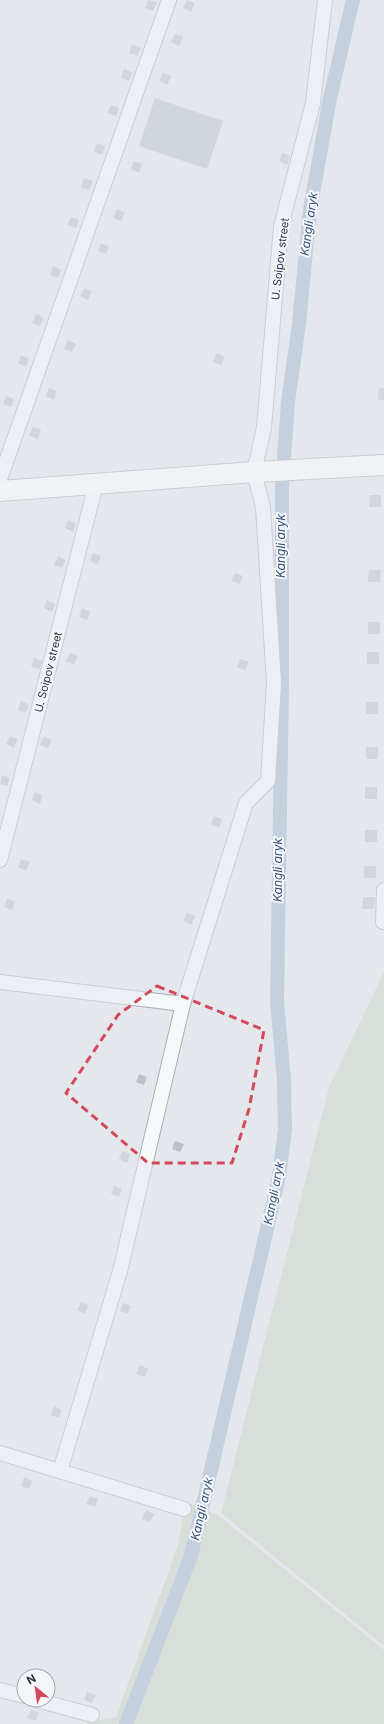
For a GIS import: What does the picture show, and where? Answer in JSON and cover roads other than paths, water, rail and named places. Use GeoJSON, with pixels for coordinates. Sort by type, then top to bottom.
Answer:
{"type":"FeatureCollection","features":[{"type":"Feature","properties":{"kind":"street"},"geometry":{"type":"LineString","coordinates":[[0,479],[169,0]]}},
{"type":"Feature","properties":{"kind":"street","name":"U. Soipov street"},"geometry":{"type":"LineString","coordinates":[[258,472],[264,428],[281,226],[314,103],[325,0]]}},
{"type":"Feature","properties":{"kind":"street"},"geometry":{"type":"LineString","coordinates":[[0,491],[312,468],[384,465]]}},
{"type":"Feature","properties":{"kind":"street"},"geometry":{"type":"LineString","coordinates":[[60,1471],[120,1271],[182,1004],[246,802],[268,781],[273,676],[263,507],[258,472]]}},
{"type":"Feature","properties":{"kind":"street","name":"U. Soipov street"},"geometry":{"type":"LineString","coordinates":[[0,860],[96,484]]}},
{"type":"Feature","properties":{"kind":"street"},"geometry":{"type":"LineString","coordinates":[[383,922],[384,890]]}},
{"type":"Feature","properties":{"kind":"street"},"geometry":{"type":"LineString","coordinates":[[0,982],[182,1004]]}},
{"type":"Feature","properties":{"kind":"street"},"geometry":{"type":"LineString","coordinates":[[0,1453],[184,1509]]}},
{"type":"Feature","properties":{"kind":"street"},"geometry":{"type":"LineString","coordinates":[[0,1690],[16,1694]]}},
{"type":"Feature","properties":{"kind":"street"},"geometry":{"type":"LineString","coordinates":[[56,1706],[92,1716]]}},
{"type":"Feature","properties":{"kind":"waterway","name":"Kangli aryk"},"geometry":{"type":"LineString","coordinates":[[126,1724],[191,1556],[279,1177],[285,1129],[284,1081],[277,1001],[282,684],[282,487],[288,402],[299,324],[310,210],[330,98],[353,0]]}}]}
